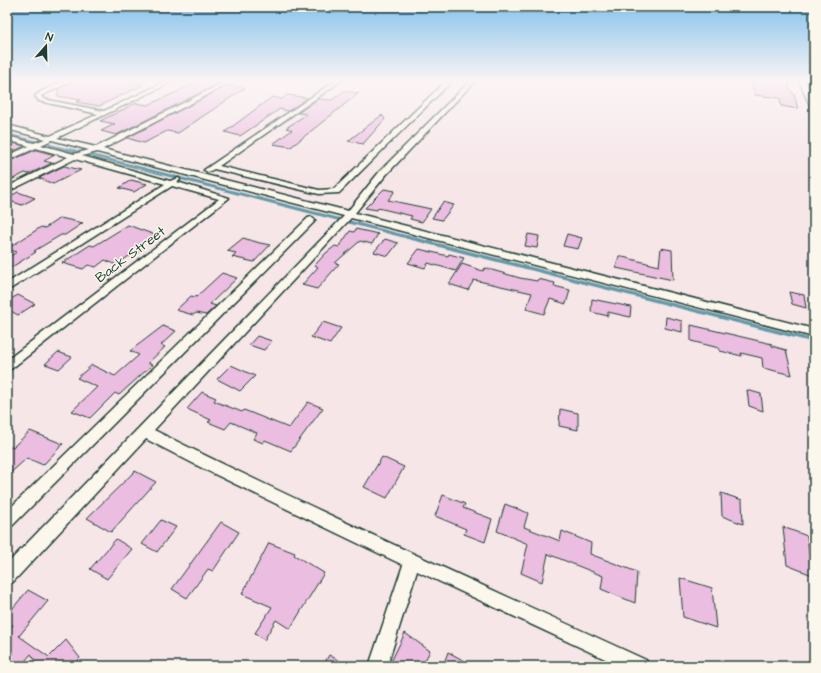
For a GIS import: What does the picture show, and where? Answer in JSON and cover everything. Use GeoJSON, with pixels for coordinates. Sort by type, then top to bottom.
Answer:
{"type":"FeatureCollection","features":[{"type":"Feature","properties":{"kind":"street"},"geometry":{"type":"LineString","coordinates":[[7,190],[75,156],[96,150],[170,112]]}},
{"type":"Feature","properties":{"kind":"street"},"geometry":{"type":"LineString","coordinates":[[198,176],[293,112]]}},
{"type":"Feature","properties":{"kind":"street"},"geometry":{"type":"LineString","coordinates":[[213,167],[319,192],[336,191],[417,112]]}},
{"type":"Feature","properties":{"kind":"street"},"geometry":{"type":"LineString","coordinates":[[7,576],[349,215],[383,173],[442,112]]}},
{"type":"Feature","properties":{"kind":"street"},"geometry":{"type":"LineString","coordinates":[[7,159],[104,113]]}},
{"type":"Feature","properties":{"kind":"street"},"geometry":{"type":"LineString","coordinates":[[7,127],[814,333]]}},
{"type":"Feature","properties":{"kind":"street"},"geometry":{"type":"LineString","coordinates":[[7,138],[172,182]]}},
{"type":"Feature","properties":{"kind":"street"},"geometry":{"type":"LineString","coordinates":[[7,288],[186,173]]}},
{"type":"Feature","properties":{"kind":"street","name":"Back Street"},"geometry":{"type":"LineString","coordinates":[[7,366],[225,198],[172,182]]}},
{"type":"Feature","properties":{"kind":"street"},"geometry":{"type":"LineString","coordinates":[[7,521],[311,220]]}},
{"type":"Feature","properties":{"kind":"street"},"geometry":{"type":"LineString","coordinates":[[144,432],[209,465],[412,561],[640,666]]}},
{"type":"Feature","properties":{"kind":"street"},"geometry":{"type":"LineString","coordinates":[[378,666],[412,561]]}},
{"type":"Feature","properties":{"kind":"building"},"geometry":{"type":"Polygon","coordinates":[[[117,112],[161,112],[116,135],[101,131],[115,124],[100,121],[117,112]]]}},
{"type":"Feature","properties":{"kind":"building"},"geometry":{"type":"Polygon","coordinates":[[[176,112],[209,112],[178,133],[167,131],[144,143],[127,138],[176,112]]]}},
{"type":"Feature","properties":{"kind":"building"},"geometry":{"type":"Polygon","coordinates":[[[251,112],[275,112],[240,136],[225,132],[251,112]]]}},
{"type":"Feature","properties":{"kind":"building"},"geometry":{"type":"Polygon","coordinates":[[[335,112],[291,147],[273,144],[292,130],[286,128],[307,114],[298,113],[335,112]]]}},
{"type":"Feature","properties":{"kind":"building"},"geometry":{"type":"Polygon","coordinates":[[[382,115],[385,119],[363,144],[348,141],[382,115]]]}},
{"type":"Feature","properties":{"kind":"building"},"geometry":{"type":"Polygon","coordinates":[[[7,142],[12,143],[25,146],[7,154],[7,142]]]}},
{"type":"Feature","properties":{"kind":"building"},"geometry":{"type":"Polygon","coordinates":[[[36,150],[55,155],[44,161],[52,163],[29,174],[25,173],[13,179],[7,177],[7,162],[36,150]]]}},
{"type":"Feature","properties":{"kind":"building"},"geometry":{"type":"Polygon","coordinates":[[[64,166],[81,170],[53,184],[39,178],[64,166]]]}},
{"type":"Feature","properties":{"kind":"building"},"geometry":{"type":"Polygon","coordinates":[[[131,180],[147,184],[134,192],[119,188],[131,180]]]}},
{"type":"Feature","properties":{"kind":"building"},"geometry":{"type":"Polygon","coordinates":[[[384,189],[395,191],[388,200],[431,209],[422,222],[410,219],[412,216],[378,208],[377,210],[365,208],[384,189]]]}},
{"type":"Feature","properties":{"kind":"building"},"geometry":{"type":"Polygon","coordinates":[[[18,192],[35,198],[22,205],[7,200],[7,198],[18,192]]]}},
{"type":"Feature","properties":{"kind":"building"},"geometry":{"type":"Polygon","coordinates":[[[443,202],[454,205],[442,220],[432,218],[443,202]]]}},
{"type":"Feature","properties":{"kind":"building"},"geometry":{"type":"Polygon","coordinates":[[[60,218],[83,223],[65,235],[61,235],[34,251],[36,252],[7,270],[7,258],[17,252],[7,249],[41,227],[45,228],[60,218]]]}},
{"type":"Feature","properties":{"kind":"building"},"geometry":{"type":"Polygon","coordinates":[[[128,225],[155,235],[138,246],[144,248],[132,257],[129,256],[116,265],[105,260],[96,267],[88,265],[83,269],[62,263],[90,245],[94,246],[128,225]]]}},
{"type":"Feature","properties":{"kind":"building"},"geometry":{"type":"Polygon","coordinates":[[[356,229],[378,234],[372,244],[360,241],[335,263],[339,264],[317,289],[302,285],[318,267],[315,265],[326,253],[335,246],[339,247],[350,231],[354,232],[356,229]]]}},
{"type":"Feature","properties":{"kind":"building"},"geometry":{"type":"Polygon","coordinates":[[[528,234],[539,236],[537,248],[525,246],[528,234]]]}},
{"type":"Feature","properties":{"kind":"building"},"geometry":{"type":"Polygon","coordinates":[[[567,234],[582,238],[578,249],[563,246],[567,234]]]}},
{"type":"Feature","properties":{"kind":"building"},"geometry":{"type":"Polygon","coordinates":[[[243,238],[270,245],[254,262],[232,257],[236,253],[227,251],[243,238]]]}},
{"type":"Feature","properties":{"kind":"building"},"geometry":{"type":"Polygon","coordinates":[[[385,239],[398,243],[388,256],[374,252],[385,239]]]}},
{"type":"Feature","properties":{"kind":"building"},"geometry":{"type":"Polygon","coordinates":[[[661,248],[672,250],[673,280],[616,268],[619,256],[659,266],[661,248]]]}},
{"type":"Feature","properties":{"kind":"building"},"geometry":{"type":"Polygon","coordinates":[[[419,249],[464,258],[456,271],[428,263],[425,268],[408,263],[419,249]]]}},
{"type":"Feature","properties":{"kind":"building"},"geometry":{"type":"Polygon","coordinates":[[[462,264],[483,271],[485,268],[520,278],[537,281],[538,279],[555,283],[554,286],[570,290],[566,304],[550,299],[544,314],[526,309],[532,293],[474,280],[468,290],[449,284],[462,264]]]}},
{"type":"Feature","properties":{"kind":"building"},"geometry":{"type":"Polygon","coordinates":[[[222,273],[237,278],[210,304],[216,306],[206,315],[196,313],[193,315],[176,310],[191,296],[196,297],[222,273]]]}},
{"type":"Feature","properties":{"kind":"building"},"geometry":{"type":"Polygon","coordinates":[[[789,292],[804,295],[806,308],[792,304],[789,292]]]}},
{"type":"Feature","properties":{"kind":"building"},"geometry":{"type":"Polygon","coordinates":[[[18,295],[35,304],[18,315],[7,309],[7,301],[18,295]]]}},
{"type":"Feature","properties":{"kind":"building"},"geometry":{"type":"Polygon","coordinates":[[[592,299],[631,307],[630,317],[608,312],[608,316],[591,312],[592,299]]]}},
{"type":"Feature","properties":{"kind":"building"},"geometry":{"type":"Polygon","coordinates":[[[666,317],[682,321],[682,332],[665,328],[666,317]]]}},
{"type":"Feature","properties":{"kind":"building"},"geometry":{"type":"Polygon","coordinates":[[[323,322],[341,328],[330,344],[311,337],[323,322]]]}},
{"type":"Feature","properties":{"kind":"building"},"geometry":{"type":"Polygon","coordinates":[[[691,325],[772,344],[772,346],[786,350],[792,375],[763,368],[762,358],[741,353],[742,356],[720,351],[719,348],[691,341],[691,325]]]}},
{"type":"Feature","properties":{"kind":"building"},"geometry":{"type":"Polygon","coordinates":[[[163,326],[176,331],[161,345],[165,347],[148,363],[152,365],[119,395],[115,393],[90,418],[72,411],[97,387],[77,378],[92,365],[115,376],[139,355],[130,351],[163,326]]]}},
{"type":"Feature","properties":{"kind":"building"},"geometry":{"type":"Polygon","coordinates":[[[257,336],[272,341],[264,350],[249,345],[257,336]]]}},
{"type":"Feature","properties":{"kind":"building"},"geometry":{"type":"Polygon","coordinates":[[[58,352],[72,357],[59,369],[45,364],[58,352]]]}},
{"type":"Feature","properties":{"kind":"building"},"geometry":{"type":"Polygon","coordinates":[[[231,365],[255,376],[240,391],[217,379],[231,365]]]}},
{"type":"Feature","properties":{"kind":"building"},"geometry":{"type":"Polygon","coordinates":[[[747,390],[761,394],[763,411],[749,406],[747,390]]]}},
{"type":"Feature","properties":{"kind":"building"},"geometry":{"type":"Polygon","coordinates":[[[202,392],[216,398],[214,401],[242,412],[244,410],[289,428],[308,402],[323,408],[291,451],[265,440],[263,443],[253,439],[257,433],[231,422],[225,429],[208,422],[211,420],[187,409],[202,392]]]}},
{"type":"Feature","properties":{"kind":"building"},"geometry":{"type":"Polygon","coordinates":[[[560,409],[578,413],[578,430],[559,426],[560,409]]]}},
{"type":"Feature","properties":{"kind":"building"},"geometry":{"type":"Polygon","coordinates":[[[30,431],[63,444],[43,465],[27,458],[7,476],[7,450],[11,446],[13,447],[30,431]]]}},
{"type":"Feature","properties":{"kind":"building"},"geometry":{"type":"Polygon","coordinates":[[[382,457],[404,467],[387,498],[364,487],[382,457]]]}},
{"type":"Feature","properties":{"kind":"building"},"geometry":{"type":"Polygon","coordinates":[[[135,471],[156,482],[111,532],[87,518],[135,471]]]}},
{"type":"Feature","properties":{"kind":"building"},"geometry":{"type":"Polygon","coordinates":[[[721,493],[742,500],[743,524],[722,516],[721,493]]]}},
{"type":"Feature","properties":{"kind":"building"},"geometry":{"type":"Polygon","coordinates":[[[443,495],[465,504],[463,508],[492,519],[485,542],[464,534],[466,529],[435,516],[443,495]]]}},
{"type":"Feature","properties":{"kind":"building"},"geometry":{"type":"Polygon","coordinates":[[[505,504],[528,513],[524,527],[560,541],[562,531],[591,543],[590,554],[637,572],[635,603],[601,589],[603,576],[548,554],[542,582],[521,573],[528,544],[497,531],[505,504]]]}},
{"type":"Feature","properties":{"kind":"building"},"geometry":{"type":"Polygon","coordinates":[[[161,520],[176,527],[157,552],[142,544],[161,520]]]}},
{"type":"Feature","properties":{"kind":"building"},"geometry":{"type":"Polygon","coordinates":[[[221,522],[239,532],[213,571],[208,569],[187,598],[172,589],[221,522]]]}},
{"type":"Feature","properties":{"kind":"building"},"geometry":{"type":"Polygon","coordinates":[[[783,527],[807,536],[812,575],[787,565],[783,527]]]}},
{"type":"Feature","properties":{"kind":"building"},"geometry":{"type":"Polygon","coordinates":[[[116,539],[132,549],[107,579],[90,569],[116,539]]]}},
{"type":"Feature","properties":{"kind":"building"},"geometry":{"type":"Polygon","coordinates":[[[269,543],[295,553],[294,555],[324,573],[290,629],[276,620],[264,640],[255,633],[272,607],[242,594],[269,543]]]}},
{"type":"Feature","properties":{"kind":"building"},"geometry":{"type":"Polygon","coordinates":[[[680,578],[712,588],[716,628],[683,617],[680,578]]]}},
{"type":"Feature","properties":{"kind":"building"},"geometry":{"type":"Polygon","coordinates":[[[28,590],[48,601],[19,636],[49,657],[66,640],[80,658],[72,666],[39,666],[31,654],[21,666],[7,656],[7,632],[13,625],[7,622],[7,615],[28,590]]]}},
{"type":"Feature","properties":{"kind":"building"},"geometry":{"type":"Polygon","coordinates":[[[405,633],[430,651],[422,666],[389,666],[405,633]]]}},
{"type":"Feature","properties":{"kind":"building"},"geometry":{"type":"Polygon","coordinates":[[[448,652],[474,666],[443,666],[448,652]]]}},
{"type":"Feature","properties":{"kind":"building"},"geometry":{"type":"Polygon","coordinates":[[[329,655],[349,666],[323,666],[329,655]]]}},
{"type":"Feature","properties":{"kind":"waterway"},"geometry":{"type":"LineString","coordinates":[[7,134],[70,150]]}},
{"type":"Feature","properties":{"kind":"waterway"},"geometry":{"type":"LineString","coordinates":[[67,149],[411,238]]}},
{"type":"Feature","properties":{"kind":"waterway"},"geometry":{"type":"LineString","coordinates":[[407,237],[814,341]]}}]}
